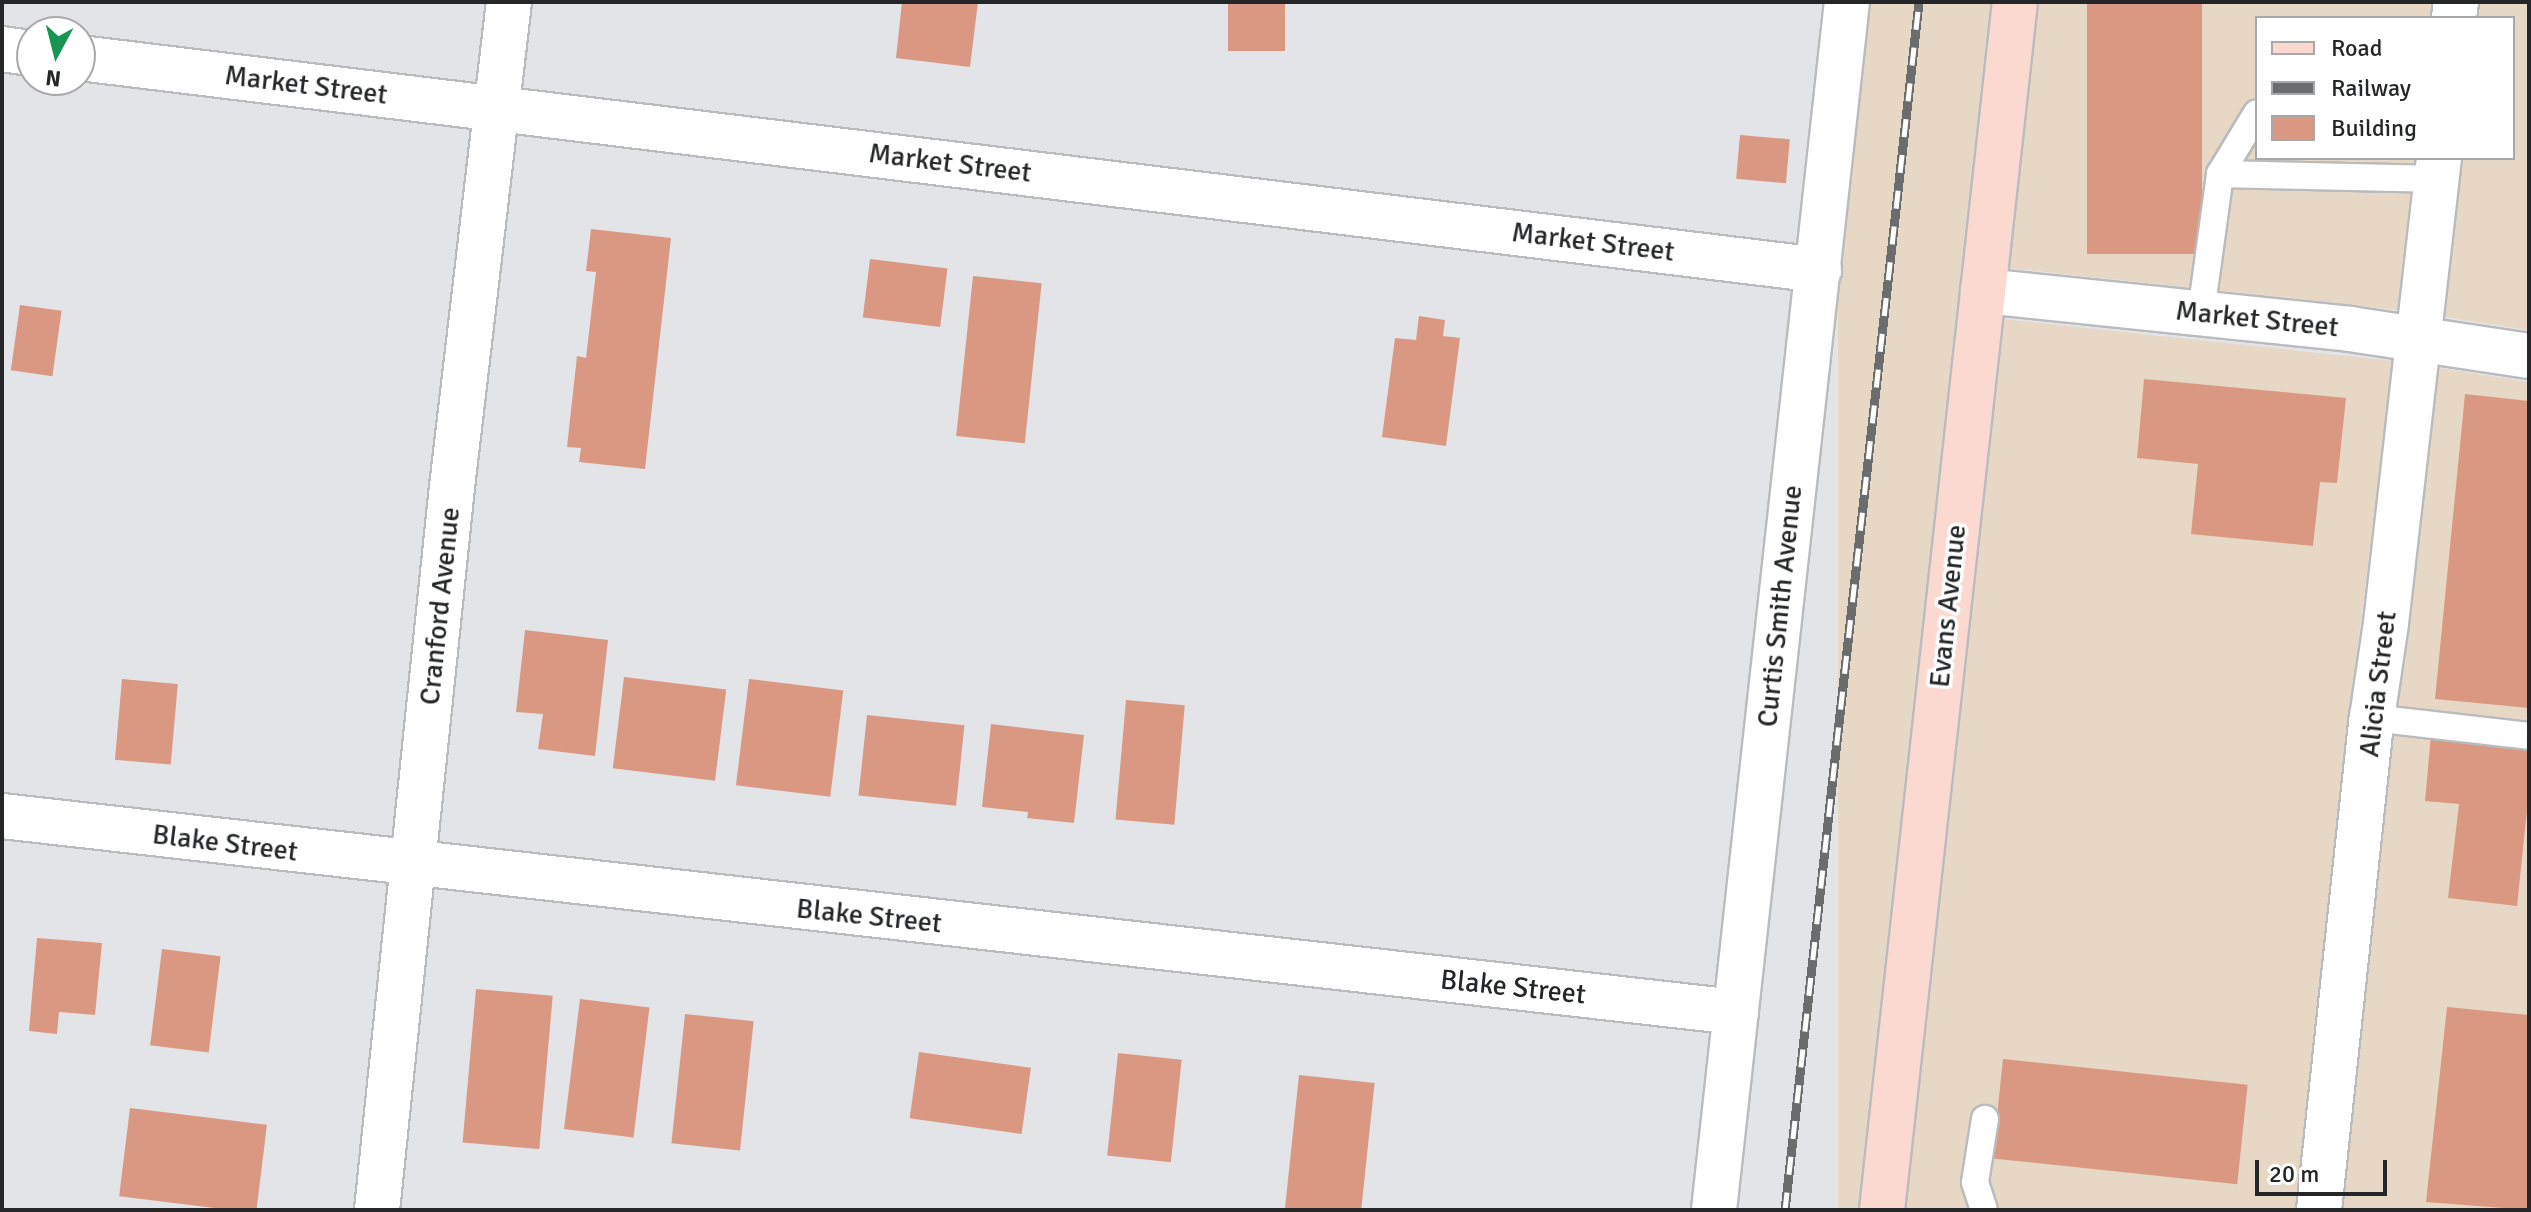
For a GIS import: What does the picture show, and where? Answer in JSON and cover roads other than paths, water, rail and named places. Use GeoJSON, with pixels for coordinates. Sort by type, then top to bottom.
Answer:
{"type":"FeatureCollection","features":[{"type":"Feature","properties":{"kind":"main road","name":"Evans Avenue"},"geometry":{"type":"LineString","coordinates":[[1882,1210],[2015,2]]}},
{"type":"Feature","properties":{"kind":"street","name":"Cranford Avenue"},"geometry":{"type":"LineString","coordinates":[[377,1210],[509,2]]}},
{"type":"Feature","properties":{"kind":"street","name":"Curtis Smith Avenue"},"geometry":{"type":"LineString","coordinates":[[1714,1210],[1847,2]]}},
{"type":"Feature","properties":{"kind":"street","name":"Market Street"},"geometry":{"type":"LineString","coordinates":[[96,60],[1819,270]]}},
{"type":"Feature","properties":{"kind":"street","name":"Alicia Street"},"geometry":{"type":"LineString","coordinates":[[2319,1210],[2372,718],[2438,168]]}},
{"type":"Feature","properties":{"kind":"street","name":"Market Street"},"geometry":{"type":"LineString","coordinates":[[1983,291],[2201,313],[2419,339],[2529,356]]}},
{"type":"Feature","properties":{"kind":"street","name":"Blake Street"},"geometry":{"type":"LineString","coordinates":[[2,816],[414,866],[1736,1012]]}},
{"type":"Feature","properties":{"kind":"lane"},"geometry":{"type":"LineString","coordinates":[[2201,313],[2220,174],[2255,116]]}},
{"type":"Feature","properties":{"kind":"lane"},"geometry":{"type":"LineString","coordinates":[[2220,174],[2438,168]]}},
{"type":"Feature","properties":{"kind":"lane"},"geometry":{"type":"LineString","coordinates":[[2372,718],[2529,736]]}},
{"type":"Feature","properties":{"kind":"lane"},"geometry":{"type":"LineString","coordinates":[[1984,1210],[1975,1182],[1985,1119]]}},
{"type":"Feature","properties":{"kind":"railway"},"geometry":{"type":"LineString","coordinates":[[1785,1210],[1919,2]]}}]}
